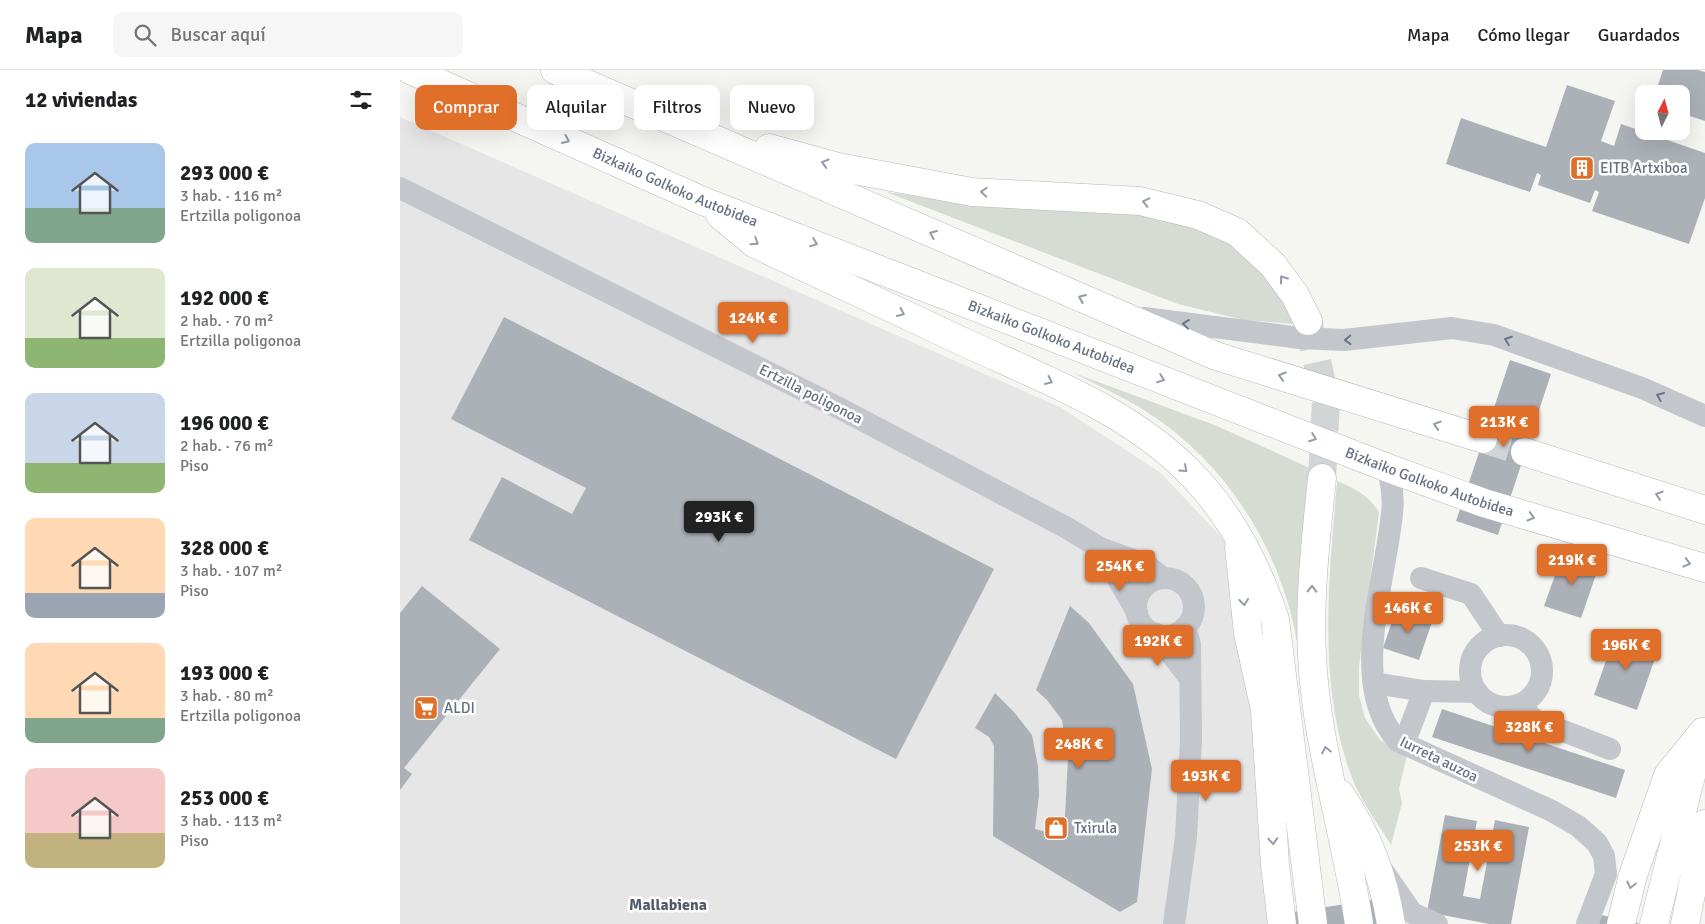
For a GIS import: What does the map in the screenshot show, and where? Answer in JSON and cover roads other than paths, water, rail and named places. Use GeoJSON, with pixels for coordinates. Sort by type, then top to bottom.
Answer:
{"type":"FeatureCollection","features":[{"type":"Feature","properties":{"kind":"highway","name":"Bizkaiko Golkoko Autobidea"},"geometry":{"type":"LineString","coordinates":[[410,70],[703,201],[1388,468],[1484,503],[1705,568]]}},
{"type":"Feature","properties":{"kind":"highway"},"geometry":{"type":"LineString","coordinates":[[555,70],[634,104]]}},
{"type":"Feature","properties":{"kind":"highway"},"geometry":{"type":"LineString","coordinates":[[693,130],[1216,356],[1483,439]]}},
{"type":"Feature","properties":{"kind":"highway"},"geometry":{"type":"LineString","coordinates":[[707,130],[838,167],[972,192],[1140,201],[1198,215],[1237,232],[1273,265],[1295,295],[1308,321]]}},
{"type":"Feature","properties":{"kind":"highway"},"geometry":{"type":"LineString","coordinates":[[703,201],[755,244],[1070,391],[1146,434],[1195,478],[1230,520],[1260,576],[1276,619],[1313,924]]}},
{"type":"Feature","properties":{"kind":"highway"},"geometry":{"type":"LineString","coordinates":[[1525,452],[1705,510]]}},
{"type":"Feature","properties":{"kind":"highway"},"geometry":{"type":"LineString","coordinates":[[1322,478],[1312,581],[1312,656],[1322,731],[1359,924]]}},
{"type":"Feature","properties":{"kind":"highway"},"geometry":{"type":"LineString","coordinates":[[1238,536],[1248,633],[1265,710],[1261,727],[1270,792],[1274,866],[1282,924]]}},
{"type":"Feature","properties":{"kind":"highway"},"geometry":{"type":"LineString","coordinates":[[1622,924],[1633,875],[1668,775],[1704,737]]}},
{"type":"Feature","properties":{"kind":"highway"},"geometry":{"type":"LineString","coordinates":[[1638,924],[1674,799],[1704,737]]}},
{"type":"Feature","properties":{"kind":"highway"},"geometry":{"type":"LineString","coordinates":[[1654,924],[1704,737]]}},
{"type":"Feature","properties":{"kind":"highway"},"geometry":{"type":"LineString","coordinates":[[1670,924],[1698,790],[1704,737]]}},
{"type":"Feature","properties":{"kind":"highway"},"geometry":{"type":"LineString","coordinates":[[1295,769],[1291,875],[1298,924]]}},
{"type":"Feature","properties":{"kind":"highway"},"geometry":{"type":"LineString","coordinates":[[1295,769],[1322,867],[1328,924]]}},
{"type":"Feature","properties":{"kind":"highway"},"geometry":{"type":"LineString","coordinates":[[1332,782],[1360,823],[1374,857],[1391,924]]}},
{"type":"Feature","properties":{"kind":"highway"},"geometry":{"type":"LineString","coordinates":[[1339,815],[1337,872],[1344,924]]}},
{"type":"Feature","properties":{"kind":"highway"},"geometry":{"type":"LineString","coordinates":[[1339,815],[1367,885],[1373,924]]}},
{"type":"Feature","properties":{"kind":"highway"},"geometry":{"type":"LineString","coordinates":[[1685,924],[1705,824]]}},
{"type":"Feature","properties":{"kind":"street","name":"Ertzilla poligonoa"},"geometry":{"type":"LineString","coordinates":[[400,188],[831,404],[1092,544],[1145,564],[1163,578]]}},
{"type":"Feature","properties":{"kind":"street"},"geometry":{"type":"LineString","coordinates":[[1115,313],[1170,322],[1326,339],[1386,337],[1452,328],[1494,334],[1642,388],[1705,416]]}},
{"type":"Feature","properties":{"kind":"street","name":"Iurreta auzoa"},"geometry":{"type":"LineString","coordinates":[[1388,468],[1393,512],[1371,669],[1378,707],[1386,728],[1398,741],[1552,811],[1578,826],[1597,843],[1604,856],[1606,874],[1587,924]]}},
{"type":"Feature","properties":{"kind":"street"},"geometry":{"type":"LineString","coordinates":[[1092,544],[1147,629],[1156,634],[1189,677]]}},
{"type":"Feature","properties":{"kind":"street"},"geometry":{"type":"LineString","coordinates":[[1136,612],[1136,602],[1145,585],[1163,578],[1173,579],[1189,590],[1194,609],[1191,619],[1185,627],[1172,634],[1156,634]]}},
{"type":"Feature","properties":{"kind":"street"},"geometry":{"type":"LineString","coordinates":[[1421,578],[1471,594],[1499,636]]}},
{"type":"Feature","properties":{"kind":"street"},"geometry":{"type":"LineString","coordinates":[[1174,924],[1186,837],[1190,740],[1190,644],[1185,627]]}},
{"type":"Feature","properties":{"kind":"street"},"geometry":{"type":"LineString","coordinates":[[1511,635],[1527,642],[1539,655],[1542,679],[1530,699],[1519,705],[1496,706],[1485,701],[1471,681],[1472,658],[1488,640],[1499,636],[1511,635]]}},
{"type":"Feature","properties":{"kind":"street"},"geometry":{"type":"LineString","coordinates":[[1374,683],[1424,691],[1477,692]]}},
{"type":"Feature","properties":{"kind":"street"},"geometry":{"type":"LineString","coordinates":[[1404,744],[1424,691]]}},
{"type":"Feature","properties":{"kind":"street"},"geometry":{"type":"LineString","coordinates":[[1519,705],[1535,720],[1610,749]]}},
{"type":"Feature","properties":{"kind":"street"},"geometry":{"type":"LineString","coordinates":[[1261,727],[1295,769]]}},
{"type":"Feature","properties":{"kind":"street"},"geometry":{"type":"LineString","coordinates":[[1374,857],[1412,913],[1438,924]]}},
{"type":"Feature","properties":{"kind":"tunnel"},"geometry":{"type":"LineString","coordinates":[[1308,321],[1326,401],[1322,478]]}},
{"type":"Feature","properties":{"kind":"tunnel"},"geometry":{"type":"LineString","coordinates":[[1483,439],[1525,452]]}},
{"type":"Feature","properties":{"kind":"place","name":"EITB Artxiboa"},"geometry":{"type":"Point","coordinates":[1582,168]}},
{"type":"Feature","properties":{"kind":"place","name":"ALDI"},"geometry":{"type":"Point","coordinates":[426,708]}},
{"type":"Feature","properties":{"kind":"place","name":"Txirula"},"geometry":{"type":"Point","coordinates":[1056,828]}},
{"type":"Feature","properties":{"kind":"district","name":"Mallabiena"},"geometry":{"type":"Point","coordinates":[668,904]}}]}
